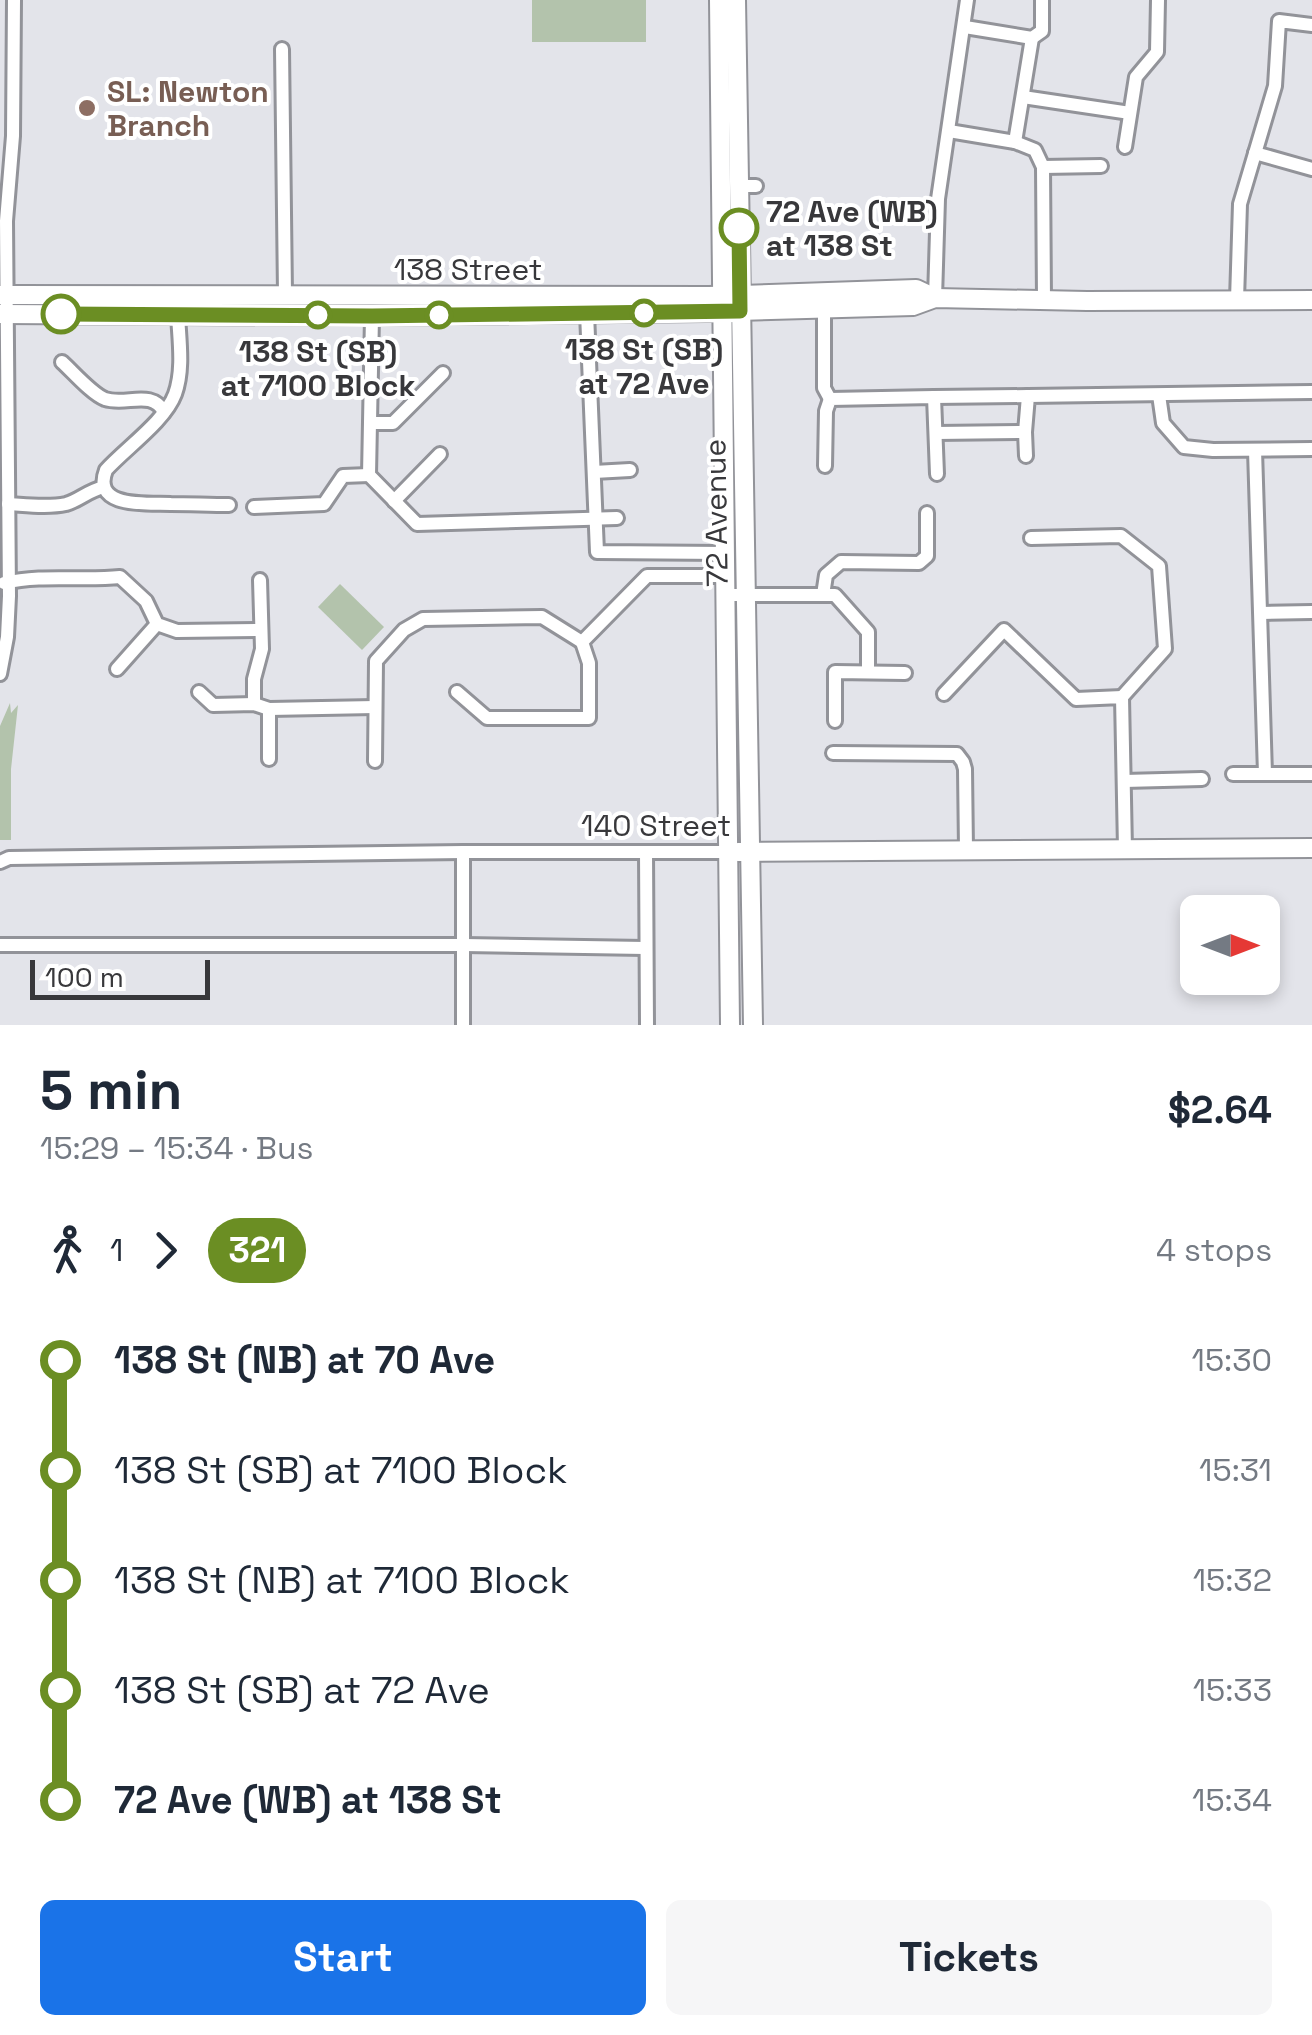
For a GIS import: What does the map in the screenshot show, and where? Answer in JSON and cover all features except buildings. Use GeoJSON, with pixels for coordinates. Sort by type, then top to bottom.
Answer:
{"type":"FeatureCollection","features":[{"type":"Feature","properties":{"kind":"main road","name":"72 Avenue"},"geometry":{"type":"LineString","coordinates":[[719,0],[746,595],[752,1025]]}},
{"type":"Feature","properties":{"kind":"main road","name":"72 Avenue"},"geometry":{"type":"LineString","coordinates":[[730,1025],[724,553],[731,303],[747,186],[740,10]]}},
{"type":"Feature","properties":{"kind":"main road","name":"138 Street"},"geometry":{"type":"LineString","coordinates":[[3,304],[178,314],[372,316],[587,313],[916,290],[935,298]]}},
{"type":"Feature","properties":{"kind":"main road","name":"138 Street"},"geometry":{"type":"LineString","coordinates":[[3,304],[285,294],[731,303],[824,309],[913,306],[935,298],[1312,300]]}},
{"type":"Feature","properties":{"kind":"main road","name":"140 Street"},"geometry":{"type":"LineString","coordinates":[[728,852],[1312,848]]}},
{"type":"Feature","properties":{"kind":"street"},"geometry":{"type":"LineString","coordinates":[[0,674],[8,636],[3,581],[8,504],[3,304],[12,164],[14,0]]}},
{"type":"Feature","properties":{"kind":"street"},"geometry":{"type":"LineString","coordinates":[[935,298],[938,199],[967,0]]}},
{"type":"Feature","properties":{"kind":"street"},"geometry":{"type":"LineString","coordinates":[[964,27],[1032,38],[1042,31],[1042,0]]}},
{"type":"Feature","properties":{"kind":"street"},"geometry":{"type":"LineString","coordinates":[[1125,148],[1136,77],[1157,52],[1158,0]]}},
{"type":"Feature","properties":{"kind":"street"},"geometry":{"type":"LineString","coordinates":[[1237,300],[1240,204],[1275,86],[1279,21],[1312,25]]}},
{"type":"Feature","properties":{"kind":"street"},"geometry":{"type":"LineString","coordinates":[[1016,142],[1032,38]]}},
{"type":"Feature","properties":{"kind":"street"},"geometry":{"type":"LineString","coordinates":[[282,49],[285,294]]}},
{"type":"Feature","properties":{"kind":"street"},"geometry":{"type":"LineString","coordinates":[[1023,97],[1130,113]]}},
{"type":"Feature","properties":{"kind":"street"},"geometry":{"type":"LineString","coordinates":[[948,131],[1016,142],[1035,150],[1043,167],[1044,299]]}},
{"type":"Feature","properties":{"kind":"street"},"geometry":{"type":"LineString","coordinates":[[1255,153],[1312,168]]}},
{"type":"Feature","properties":{"kind":"street"},"geometry":{"type":"LineString","coordinates":[[1043,167],[1101,166]]}},
{"type":"Feature","properties":{"kind":"street"},"geometry":{"type":"LineString","coordinates":[[921,195],[938,199]]}},
{"type":"Feature","properties":{"kind":"street"},"geometry":{"type":"LineString","coordinates":[[824,309],[824,388],[830,399],[826,411],[826,466]]}},
{"type":"Feature","properties":{"kind":"street"},"geometry":{"type":"LineString","coordinates":[[587,313],[597,552],[724,553]]}},
{"type":"Feature","properties":{"kind":"street"},"geometry":{"type":"LineString","coordinates":[[178,314],[179,376],[174,396],[164,412],[106,470],[104,487],[111,496],[130,503],[229,505]]}},
{"type":"Feature","properties":{"kind":"street"},"geometry":{"type":"LineString","coordinates":[[372,316],[369,475],[417,524],[617,518]]}},
{"type":"Feature","properties":{"kind":"street"},"geometry":{"type":"LineString","coordinates":[[62,362],[104,398],[152,400],[164,412]]}},
{"type":"Feature","properties":{"kind":"street"},"geometry":{"type":"LineString","coordinates":[[370,423],[393,423],[443,373]]}},
{"type":"Feature","properties":{"kind":"street"},"geometry":{"type":"LineString","coordinates":[[830,399],[1312,392]]}},
{"type":"Feature","properties":{"kind":"street"},"geometry":{"type":"LineString","coordinates":[[1159,395],[1163,423],[1184,447],[1312,448]]}},
{"type":"Feature","properties":{"kind":"street"},"geometry":{"type":"LineString","coordinates":[[1026,456],[1028,396]]}},
{"type":"Feature","properties":{"kind":"street"},"geometry":{"type":"LineString","coordinates":[[934,397],[936,474]]}},
{"type":"Feature","properties":{"kind":"street"},"geometry":{"type":"LineString","coordinates":[[936,433],[1025,432]]}},
{"type":"Feature","properties":{"kind":"street"},"geometry":{"type":"LineString","coordinates":[[1255,450],[1265,774]]}},
{"type":"Feature","properties":{"kind":"street"},"geometry":{"type":"LineString","coordinates":[[394,501],[440,454]]}},
{"type":"Feature","properties":{"kind":"street"},"geometry":{"type":"LineString","coordinates":[[594,472],[630,470]]}},
{"type":"Feature","properties":{"kind":"street"},"geometry":{"type":"LineString","coordinates":[[254,507],[324,504],[343,476],[369,475]]}},
{"type":"Feature","properties":{"kind":"street"},"geometry":{"type":"LineString","coordinates":[[8,504],[64,504],[104,487]]}},
{"type":"Feature","properties":{"kind":"street"},"geometry":{"type":"LineString","coordinates":[[823,595],[826,576],[841,562],[919,563],[927,556],[927,513]]}},
{"type":"Feature","properties":{"kind":"street"},"geometry":{"type":"LineString","coordinates":[[1031,538],[1121,536],[1159,566],[1165,649],[1122,697],[1125,849]]}},
{"type":"Feature","properties":{"kind":"street"},"geometry":{"type":"LineString","coordinates":[[582,642],[647,576],[725,576]]}},
{"type":"Feature","properties":{"kind":"street"},"geometry":{"type":"LineString","coordinates":[[3,581],[120,577],[146,601],[157,624],[176,631],[261,630]]}},
{"type":"Feature","properties":{"kind":"street"},"geometry":{"type":"LineString","coordinates":[[254,704],[254,679],[262,649],[260,580]]}},
{"type":"Feature","properties":{"kind":"street"},"geometry":{"type":"LineString","coordinates":[[725,595],[835,595],[868,632],[868,672]]}},
{"type":"Feature","properties":{"kind":"street"},"geometry":{"type":"LineString","coordinates":[[1261,613],[1312,612]]}},
{"type":"Feature","properties":{"kind":"street"},"geometry":{"type":"LineString","coordinates":[[375,761],[376,661],[404,630],[424,619],[542,617],[582,642],[589,663],[589,718],[487,718],[456,692]]}},
{"type":"Feature","properties":{"kind":"street"},"geometry":{"type":"LineString","coordinates":[[117,670],[157,624]]}},
{"type":"Feature","properties":{"kind":"street"},"geometry":{"type":"LineString","coordinates":[[944,694],[1004,630],[1076,699],[1122,697]]}},
{"type":"Feature","properties":{"kind":"street"},"geometry":{"type":"LineString","coordinates":[[835,721],[835,672],[906,672]]}},
{"type":"Feature","properties":{"kind":"street"},"geometry":{"type":"LineString","coordinates":[[199,692],[213,705],[254,704],[269,709],[376,707]]}},
{"type":"Feature","properties":{"kind":"street"},"geometry":{"type":"LineString","coordinates":[[269,709],[269,759]]}},
{"type":"Feature","properties":{"kind":"street"},"geometry":{"type":"LineString","coordinates":[[833,753],[957,754],[964,762],[966,850]]}},
{"type":"Feature","properties":{"kind":"street"},"geometry":{"type":"LineString","coordinates":[[1232,774],[1312,774]]}},
{"type":"Feature","properties":{"kind":"street"},"geometry":{"type":"LineString","coordinates":[[1124,782],[1202,779]]}},
{"type":"Feature","properties":{"kind":"street"},"geometry":{"type":"LineString","coordinates":[[463,852],[463,1025]]}},
{"type":"Feature","properties":{"kind":"street","name":"140 Street"},"geometry":{"type":"LineString","coordinates":[[0,861],[463,852],[728,852]]}},
{"type":"Feature","properties":{"kind":"street"},"geometry":{"type":"LineString","coordinates":[[646,852],[647,1025]]}},
{"type":"Feature","properties":{"kind":"street"},"geometry":{"type":"LineString","coordinates":[[0,945],[646,948]]}},
{"type":"Feature","properties":{"kind":"green space"},"geometry":{"type":"Polygon","coordinates":[[[532,0],[646,0],[646,42],[532,42],[532,0]]]}},
{"type":"Feature","properties":{"kind":"green space"},"geometry":{"type":"Polygon","coordinates":[[[340,584],[384,627],[362,650],[318,607],[340,584]]]}},
{"type":"Feature","properties":{"kind":"green space"},"geometry":{"type":"Polygon","coordinates":[[[10,703],[11,713],[18,705],[11,769],[11,840],[0,840],[0,726],[10,703]]]}},
{"type":"Feature","properties":{"kind":"bus line","name":"321"},"geometry":{"type":"LineString","coordinates":[[61,314],[372,316],[740,311],[739,228]]}},
{"type":"Feature","properties":{"kind":"place","name":"SL: Newton Branch"},"geometry":{"type":"Point","coordinates":[87,108]}},
{"type":"Feature","properties":{"kind":"place","name":"72 Ave (WB) at 138 St"},"geometry":{"type":"Point","coordinates":[739,228]}},
{"type":"Feature","properties":{"kind":"place","name":"138 St (SB) at 72 Ave"},"geometry":{"type":"Point","coordinates":[644,313]}},
{"type":"Feature","properties":{"kind":"place","name":"138 St (SB) at 7100 Block"},"geometry":{"type":"Point","coordinates":[318,315]}}]}
